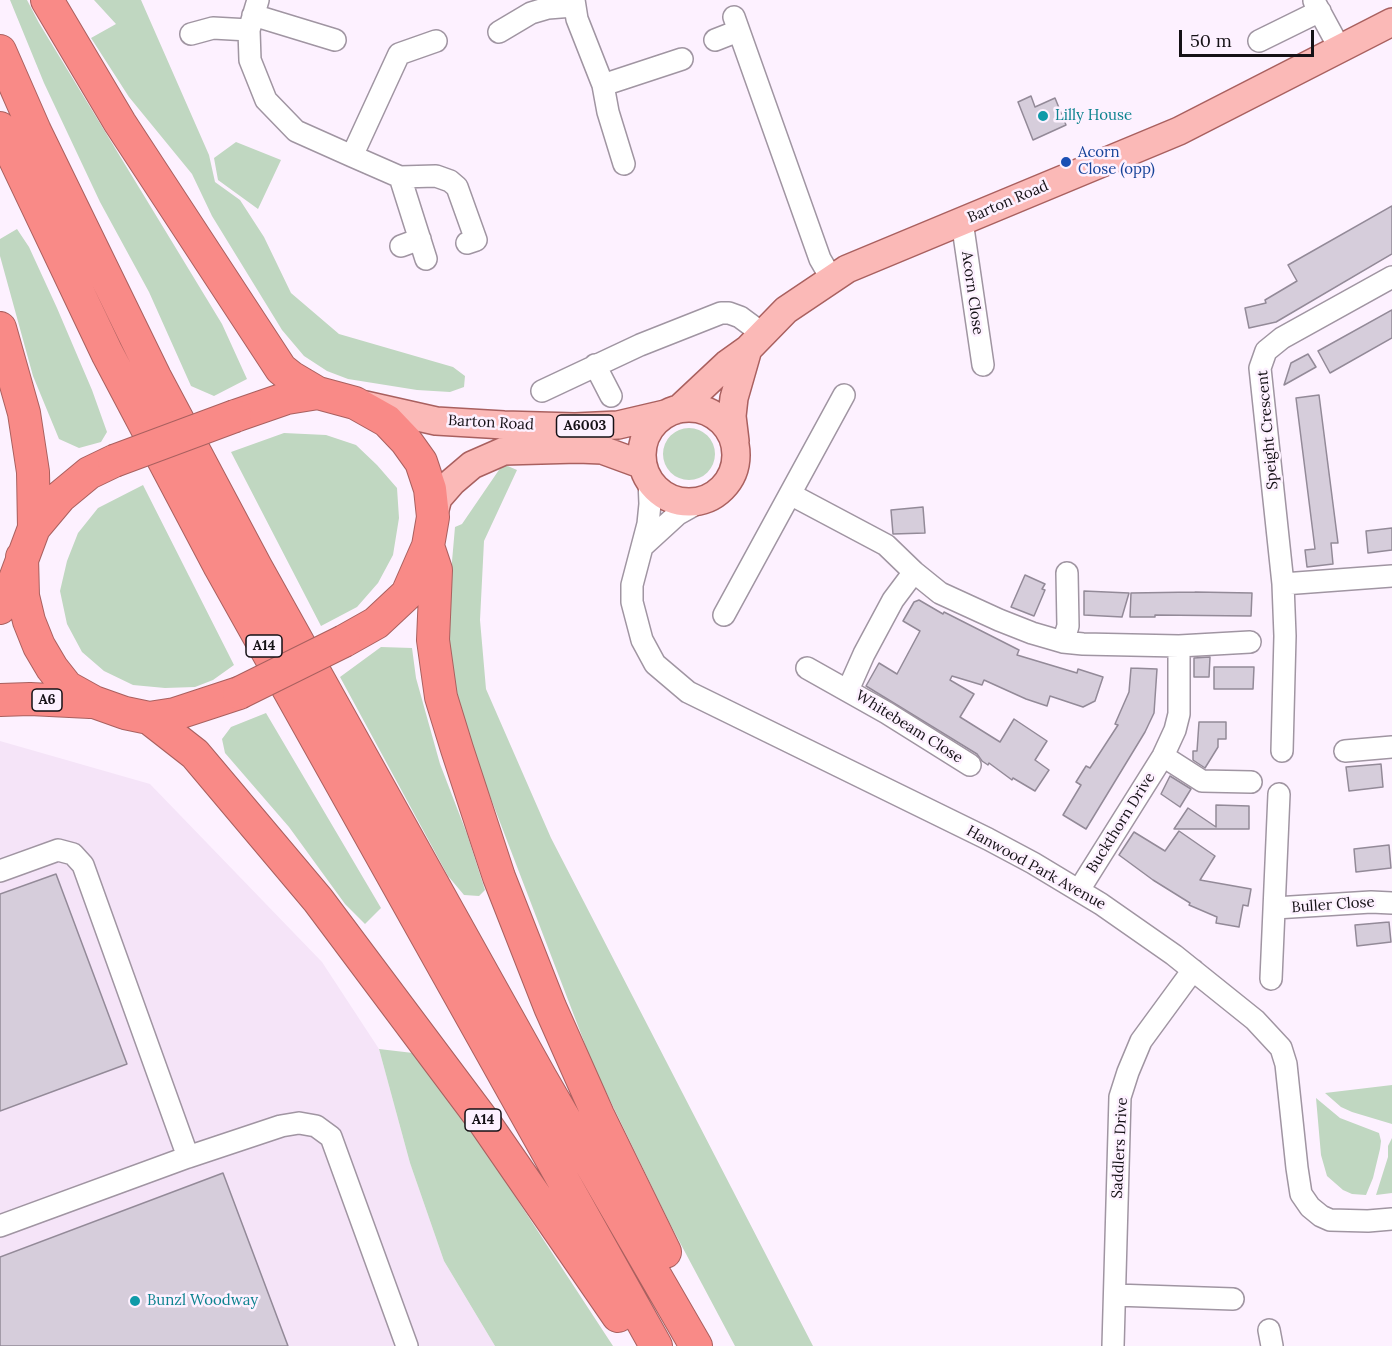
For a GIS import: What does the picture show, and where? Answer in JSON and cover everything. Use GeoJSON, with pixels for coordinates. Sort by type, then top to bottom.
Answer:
{"type":"FeatureCollection","features":[{"type":"Feature","properties":{"kind":"highway"},"geometry":{"type":"LineString","coordinates":[[46,0],[120,123],[273,360],[291,377],[318,393],[355,403],[387,421],[406,441],[421,462],[430,489],[430,532],[436,570],[433,640],[441,697],[500,877],[549,1007],[642,1208],[693,1306],[709,1346]]}},
{"type":"Feature","properties":{"kind":"highway","name":"A14"},"geometry":{"type":"LineString","coordinates":[[0,51],[35,131],[150,367],[256,567],[535,1068],[696,1346]]}},
{"type":"Feature","properties":{"kind":"highway","name":"A14"},"geometry":{"type":"LineString","coordinates":[[0,128],[107,353],[220,567],[656,1346]]}},
{"type":"Feature","properties":{"kind":"highway"},"geometry":{"type":"LineString","coordinates":[[0,328],[24,413],[33,472],[34,528]]}},
{"type":"Feature","properties":{"kind":"highway"},"geometry":{"type":"LineString","coordinates":[[0,608],[9,595],[34,528],[60,497],[89,473],[114,461],[235,416],[287,398],[318,393]]}},
{"type":"Feature","properties":{"kind":"highway"},"geometry":{"type":"LineString","coordinates":[[22,557],[23,596],[29,621],[39,646],[52,668],[67,687],[94,702],[125,713],[149,718],[175,714],[239,693],[376,623],[407,594],[430,532]]}},
{"type":"Feature","properties":{"kind":"highway","name":"A6"},"geometry":{"type":"LineString","coordinates":[[0,699],[94,702]]}},
{"type":"Feature","properties":{"kind":"highway","name":"A14"},"geometry":{"type":"LineString","coordinates":[[149,718],[195,754],[318,900],[520,1172],[639,1346]]}},
{"type":"Feature","properties":{"kind":"main road","name":"Barton Road"},"geometry":{"type":"LineString","coordinates":[[355,403],[436,421],[575,427],[618,425],[672,412],[755,341],[786,310],[831,278],[876,255],[962,222],[1179,131],[1392,22]]}},
{"type":"Feature","properties":{"kind":"main road","name":"Barton Road"},"geometry":{"type":"LineString","coordinates":[[736,449],[732,416],[734,398],[755,341]]}},
{"type":"Feature","properties":{"kind":"main road"},"geometry":{"type":"LineString","coordinates":[[693,408],[707,411],[721,420],[731,433],[736,449],[735,465],[729,480],[717,492],[703,500],[687,501],[671,498],[658,490],[646,472],[642,450],[646,436],[654,424],[672,412],[693,408]]}},
{"type":"Feature","properties":{"kind":"main road","name":"Barton Road"},"geometry":{"type":"LineString","coordinates":[[430,532],[438,498],[452,482],[472,465],[504,451],[602,450],[646,472]]}},
{"type":"Feature","properties":{"kind":"street"},"geometry":{"type":"LineString","coordinates":[[499,32],[531,13],[573,3],[603,85],[608,112],[624,164]]}},
{"type":"Feature","properties":{"kind":"street"},"geometry":{"type":"LineString","coordinates":[[1259,41],[1317,6],[1340,49]]}},
{"type":"Feature","properties":{"kind":"street"},"geometry":{"type":"LineString","coordinates":[[191,34],[253,15],[335,40]]}},
{"type":"Feature","properties":{"kind":"street"},"geometry":{"type":"LineString","coordinates":[[253,15],[250,60],[266,100],[296,131],[352,156],[400,177],[436,176],[450,181],[457,187],[476,240],[467,243]]}},
{"type":"Feature","properties":{"kind":"street"},"geometry":{"type":"LineString","coordinates":[[715,40],[736,24],[820,259],[831,278]]}},
{"type":"Feature","properties":{"kind":"street"},"geometry":{"type":"LineString","coordinates":[[352,156],[399,54],[435,41]]}},
{"type":"Feature","properties":{"kind":"street"},"geometry":{"type":"LineString","coordinates":[[603,85],[682,59]]}},
{"type":"Feature","properties":{"kind":"street"},"geometry":{"type":"LineString","coordinates":[[400,177],[416,248]]}},
{"type":"Feature","properties":{"kind":"street","name":"Acorn Close"},"geometry":{"type":"LineString","coordinates":[[962,222],[983,365]]}},
{"type":"Feature","properties":{"kind":"street","name":"Speight Crescent"},"geometry":{"type":"LineString","coordinates":[[1282,751],[1285,636],[1283,584],[1260,368],[1266,351],[1282,338],[1392,277]]}},
{"type":"Feature","properties":{"kind":"street"},"geometry":{"type":"LineString","coordinates":[[542,391],[640,345],[721,313],[740,317],[755,341]]}},
{"type":"Feature","properties":{"kind":"street"},"geometry":{"type":"LineString","coordinates":[[595,365],[611,396]]}},
{"type":"Feature","properties":{"kind":"street"},"geometry":{"type":"LineString","coordinates":[[724,615],[844,395]]}},
{"type":"Feature","properties":{"kind":"street","name":"Hanwood Park Avenue"},"geometry":{"type":"LineString","coordinates":[[646,472],[650,504],[648,525],[632,585],[632,602],[642,640],[655,664],[687,692],[988,839],[1079,890],[1193,970],[1255,1020],[1281,1048],[1286,1064],[1301,1194],[1310,1207],[1330,1220],[1392,1219]]}},
{"type":"Feature","properties":{"kind":"street"},"geometry":{"type":"LineString","coordinates":[[790,494],[886,545],[940,593],[1010,624],[1064,642],[1179,646],[1250,642]]}},
{"type":"Feature","properties":{"kind":"street"},"geometry":{"type":"LineString","coordinates":[[641,548],[678,514],[703,500]]}},
{"type":"Feature","properties":{"kind":"street","name":"Whitebeam Close"},"geometry":{"type":"LineString","coordinates":[[848,690],[892,600],[914,572]]}},
{"type":"Feature","properties":{"kind":"street"},"geometry":{"type":"LineString","coordinates":[[1064,642],[1068,626],[1067,573]]}},
{"type":"Feature","properties":{"kind":"street"},"geometry":{"type":"LineString","coordinates":[[1283,584],[1392,576]]}},
{"type":"Feature","properties":{"kind":"street","name":"Buckthorn Drive"},"geometry":{"type":"LineString","coordinates":[[1079,890],[1163,756],[1175,730],[1179,714],[1179,646]]}},
{"type":"Feature","properties":{"kind":"street","name":"Whitebeam Close"},"geometry":{"type":"LineString","coordinates":[[807,668],[848,690],[970,765]]}},
{"type":"Feature","properties":{"kind":"street"},"geometry":{"type":"LineString","coordinates":[[1345,751],[1392,747]]}},
{"type":"Feature","properties":{"kind":"street","name":"Buckthorn Drive"},"geometry":{"type":"LineString","coordinates":[[1163,756],[1202,781],[1251,782]]}},
{"type":"Feature","properties":{"kind":"street","name":"Buller Close"},"geometry":{"type":"LineString","coordinates":[[1271,980],[1279,794]]}},
{"type":"Feature","properties":{"kind":"street"},"geometry":{"type":"LineString","coordinates":[[0,871],[58,850],[72,854],[83,865],[188,1157]]}},
{"type":"Feature","properties":{"kind":"street","name":"Buller Close"},"geometry":{"type":"LineString","coordinates":[[1275,908],[1371,902],[1392,903]]}},
{"type":"Feature","properties":{"kind":"street","name":"Saddlers Drive"},"geometry":{"type":"LineString","coordinates":[[1113,1346],[1120,1097],[1141,1041],[1193,970]]}},
{"type":"Feature","properties":{"kind":"street"},"geometry":{"type":"LineString","coordinates":[[0,1226],[188,1157],[281,1126],[299,1123],[316,1126],[331,1137],[407,1346]]}},
{"type":"Feature","properties":{"kind":"street"},"geometry":{"type":"LineString","coordinates":[[1115,1295],[1233,1299]]}},
{"type":"Feature","properties":{"kind":"shaded area"},"geometry":{"type":"Polygon","coordinates":[[[0,741],[150,784],[322,962],[379,1049],[410,1163],[444,1261],[495,1346],[0,1346],[0,741]]]}},
{"type":"Feature","properties":{"kind":"green space"},"geometry":{"type":"Polygon","coordinates":[[[10,0],[27,0],[222,324],[247,379],[214,396],[191,386],[149,292],[100,202],[44,83],[10,0]]]}},
{"type":"Feature","properties":{"kind":"green space"},"geometry":{"type":"Polygon","coordinates":[[[94,0],[141,0],[209,155],[215,182],[240,200],[264,237],[291,293],[339,334],[453,367],[465,376],[464,387],[450,392],[417,390],[348,379],[327,371],[304,356],[282,330],[212,216],[192,174],[129,97],[91,38],[116,24],[94,0]]]}},
{"type":"Feature","properties":{"kind":"green space"},"geometry":{"type":"Polygon","coordinates":[[[236,142],[281,160],[258,209],[218,180],[214,158],[236,142]]]}},
{"type":"Feature","properties":{"kind":"green space"},"geometry":{"type":"Polygon","coordinates":[[[17,229],[29,247],[92,390],[107,432],[101,442],[79,448],[59,439],[33,376],[0,256],[0,239],[17,229]]]}},
{"type":"Feature","properties":{"kind":"green space"},"geometry":{"type":"Polygon","coordinates":[[[689,428],[699,430],[707,436],[713,444],[715,454],[713,464],[707,472],[699,478],[689,480],[679,478],[671,472],[665,464],[663,454],[665,444],[671,436],[679,430],[689,428]]]}},
{"type":"Feature","properties":{"kind":"green space"},"geometry":{"type":"Polygon","coordinates":[[[284,433],[326,435],[356,445],[397,488],[399,518],[393,555],[378,583],[357,607],[321,626],[231,452],[284,433]]]}},
{"type":"Feature","properties":{"kind":"green space"},"geometry":{"type":"Polygon","coordinates":[[[503,464],[517,470],[484,541],[480,620],[486,689],[551,838],[813,1346],[735,1346],[669,1222],[593,1065],[457,710],[446,630],[455,527],[462,524],[503,464]]]}},
{"type":"Feature","properties":{"kind":"green space"},"geometry":{"type":"Polygon","coordinates":[[[143,485],[234,665],[213,680],[195,687],[165,688],[133,685],[104,671],[82,652],[67,624],[60,591],[67,561],[78,533],[98,508],[143,485]]]}},
{"type":"Feature","properties":{"kind":"green space"},"geometry":{"type":"Polygon","coordinates":[[[381,647],[412,648],[416,678],[440,764],[467,834],[485,890],[479,896],[464,895],[448,876],[340,677],[381,647]]]}},
{"type":"Feature","properties":{"kind":"green space"},"geometry":{"type":"Polygon","coordinates":[[[266,713],[381,908],[365,924],[345,904],[289,827],[225,753],[222,739],[231,727],[266,713]]]}},
{"type":"Feature","properties":{"kind":"green space"},"geometry":{"type":"Polygon","coordinates":[[[379,1049],[413,1053],[490,1158],[613,1346],[495,1346],[444,1261],[410,1163],[379,1049]]]}},
{"type":"Feature","properties":{"kind":"green space"},"geometry":{"type":"Polygon","coordinates":[[[1392,1085],[1392,1124],[1341,1107],[1325,1093],[1392,1085]]]}},
{"type":"Feature","properties":{"kind":"green space"},"geometry":{"type":"Polygon","coordinates":[[[1316,1098],[1340,1118],[1379,1133],[1380,1149],[1366,1195],[1352,1194],[1343,1190],[1327,1176],[1321,1155],[1316,1098]]]}},
{"type":"Feature","properties":{"kind":"green space"},"geometry":{"type":"Polygon","coordinates":[[[1392,1138],[1392,1193],[1376,1195],[1388,1157],[1388,1146],[1392,1138]]]}},
{"type":"Feature","properties":{"kind":"building","name":"Lilly House"},"geometry":{"type":"Polygon","coordinates":[[[1031,96],[1035,107],[1055,98],[1066,125],[1033,140],[1018,102],[1031,96]]]}},
{"type":"Feature","properties":{"kind":"building"},"geometry":{"type":"Polygon","coordinates":[[[1392,206],[1392,254],[1276,322],[1249,328],[1245,308],[1266,303],[1265,300],[1297,281],[1288,265],[1392,206]]]}},
{"type":"Feature","properties":{"kind":"building"},"geometry":{"type":"Polygon","coordinates":[[[1392,310],[1392,338],[1330,373],[1318,351],[1392,310]]]}},
{"type":"Feature","properties":{"kind":"building"},"geometry":{"type":"Polygon","coordinates":[[[1308,354],[1316,367],[1284,385],[1291,363],[1308,354]]]}},
{"type":"Feature","properties":{"kind":"building"},"geometry":{"type":"Polygon","coordinates":[[[1319,395],[1338,543],[1331,543],[1333,564],[1307,567],[1305,550],[1315,549],[1296,398],[1319,395]]]}},
{"type":"Feature","properties":{"kind":"building"},"geometry":{"type":"Polygon","coordinates":[[[923,507],[925,533],[893,534],[891,510],[923,507]]]}},
{"type":"Feature","properties":{"kind":"building"},"geometry":{"type":"Polygon","coordinates":[[[1392,528],[1392,550],[1368,553],[1366,531],[1392,528]]]}},
{"type":"Feature","properties":{"kind":"building"},"geometry":{"type":"Polygon","coordinates":[[[1025,575],[1045,584],[1042,589],[1045,590],[1034,616],[1011,607],[1025,575]]]}},
{"type":"Feature","properties":{"kind":"building"},"geometry":{"type":"Polygon","coordinates":[[[1084,591],[1129,593],[1122,617],[1084,615],[1084,591]]]}},
{"type":"Feature","properties":{"kind":"building"},"geometry":{"type":"Polygon","coordinates":[[[1131,593],[1252,593],[1251,616],[1130,617],[1131,593]]]}},
{"type":"Feature","properties":{"kind":"building"},"geometry":{"type":"Polygon","coordinates":[[[919,600],[1019,650],[1017,655],[1077,673],[1078,669],[1103,677],[1095,701],[1083,707],[1050,696],[1047,706],[984,680],[982,685],[952,676],[950,680],[974,694],[960,717],[1000,742],[1014,719],[1047,741],[1035,760],[1049,770],[1035,791],[1013,778],[1012,780],[989,763],[988,765],[982,761],[977,754],[866,686],[879,663],[897,674],[920,631],[903,621],[914,602],[919,600]]]}},
{"type":"Feature","properties":{"kind":"building"},"geometry":{"type":"Polygon","coordinates":[[[1210,657],[1209,677],[1194,677],[1194,658],[1210,657]]]}},
{"type":"Feature","properties":{"kind":"building"},"geometry":{"type":"Polygon","coordinates":[[[1214,667],[1254,667],[1253,689],[1214,689],[1214,667]]]}},
{"type":"Feature","properties":{"kind":"building"},"geometry":{"type":"Polygon","coordinates":[[[1131,668],[1157,669],[1154,713],[1145,732],[1086,829],[1063,815],[1081,785],[1076,782],[1086,766],[1090,768],[1118,725],[1115,724],[1129,692],[1131,668]]]}},
{"type":"Feature","properties":{"kind":"building"},"geometry":{"type":"Polygon","coordinates":[[[1199,722],[1226,722],[1226,739],[1218,739],[1218,747],[1205,768],[1193,760],[1193,751],[1197,751],[1199,722]]]}},
{"type":"Feature","properties":{"kind":"building"},"geometry":{"type":"Polygon","coordinates":[[[1381,764],[1383,787],[1349,791],[1346,767],[1381,764]]]}},
{"type":"Feature","properties":{"kind":"building"},"geometry":{"type":"Polygon","coordinates":[[[1170,776],[1191,789],[1180,807],[1161,794],[1170,776]]]}},
{"type":"Feature","properties":{"kind":"building"},"geometry":{"type":"Polygon","coordinates":[[[1216,805],[1249,806],[1249,829],[1174,829],[1188,808],[1216,827],[1216,805]]]}},
{"type":"Feature","properties":{"kind":"building"},"geometry":{"type":"Polygon","coordinates":[[[1179,831],[1215,856],[1200,880],[1251,889],[1248,906],[1243,905],[1239,927],[1216,923],[1217,917],[1189,905],[1190,903],[1119,855],[1134,832],[1165,851],[1179,831]]]}},
{"type":"Feature","properties":{"kind":"building"},"geometry":{"type":"Polygon","coordinates":[[[1389,845],[1391,868],[1356,872],[1354,849],[1389,845]]]}},
{"type":"Feature","properties":{"kind":"building"},"geometry":{"type":"Polygon","coordinates":[[[56,874],[127,1064],[0,1111],[0,894],[56,874]]]}},
{"type":"Feature","properties":{"kind":"building"},"geometry":{"type":"Polygon","coordinates":[[[1389,922],[1391,942],[1357,946],[1355,925],[1389,922]]]}},
{"type":"Feature","properties":{"kind":"building","name":"Bunzl Woodway"},"geometry":{"type":"Polygon","coordinates":[[[223,1173],[288,1346],[0,1346],[0,1257],[223,1173]]]}},
{"type":"Feature","properties":{"kind":"place","name":"Lilly House"},"geometry":{"type":"Point","coordinates":[1043,116]}},
{"type":"Feature","properties":{"kind":"place","name":"Acorn Close (opp)"},"geometry":{"type":"Point","coordinates":[1066,162]}},
{"type":"Feature","properties":{"kind":"place","name":"Bunzl Woodway"},"geometry":{"type":"Point","coordinates":[135,1301]}}]}
